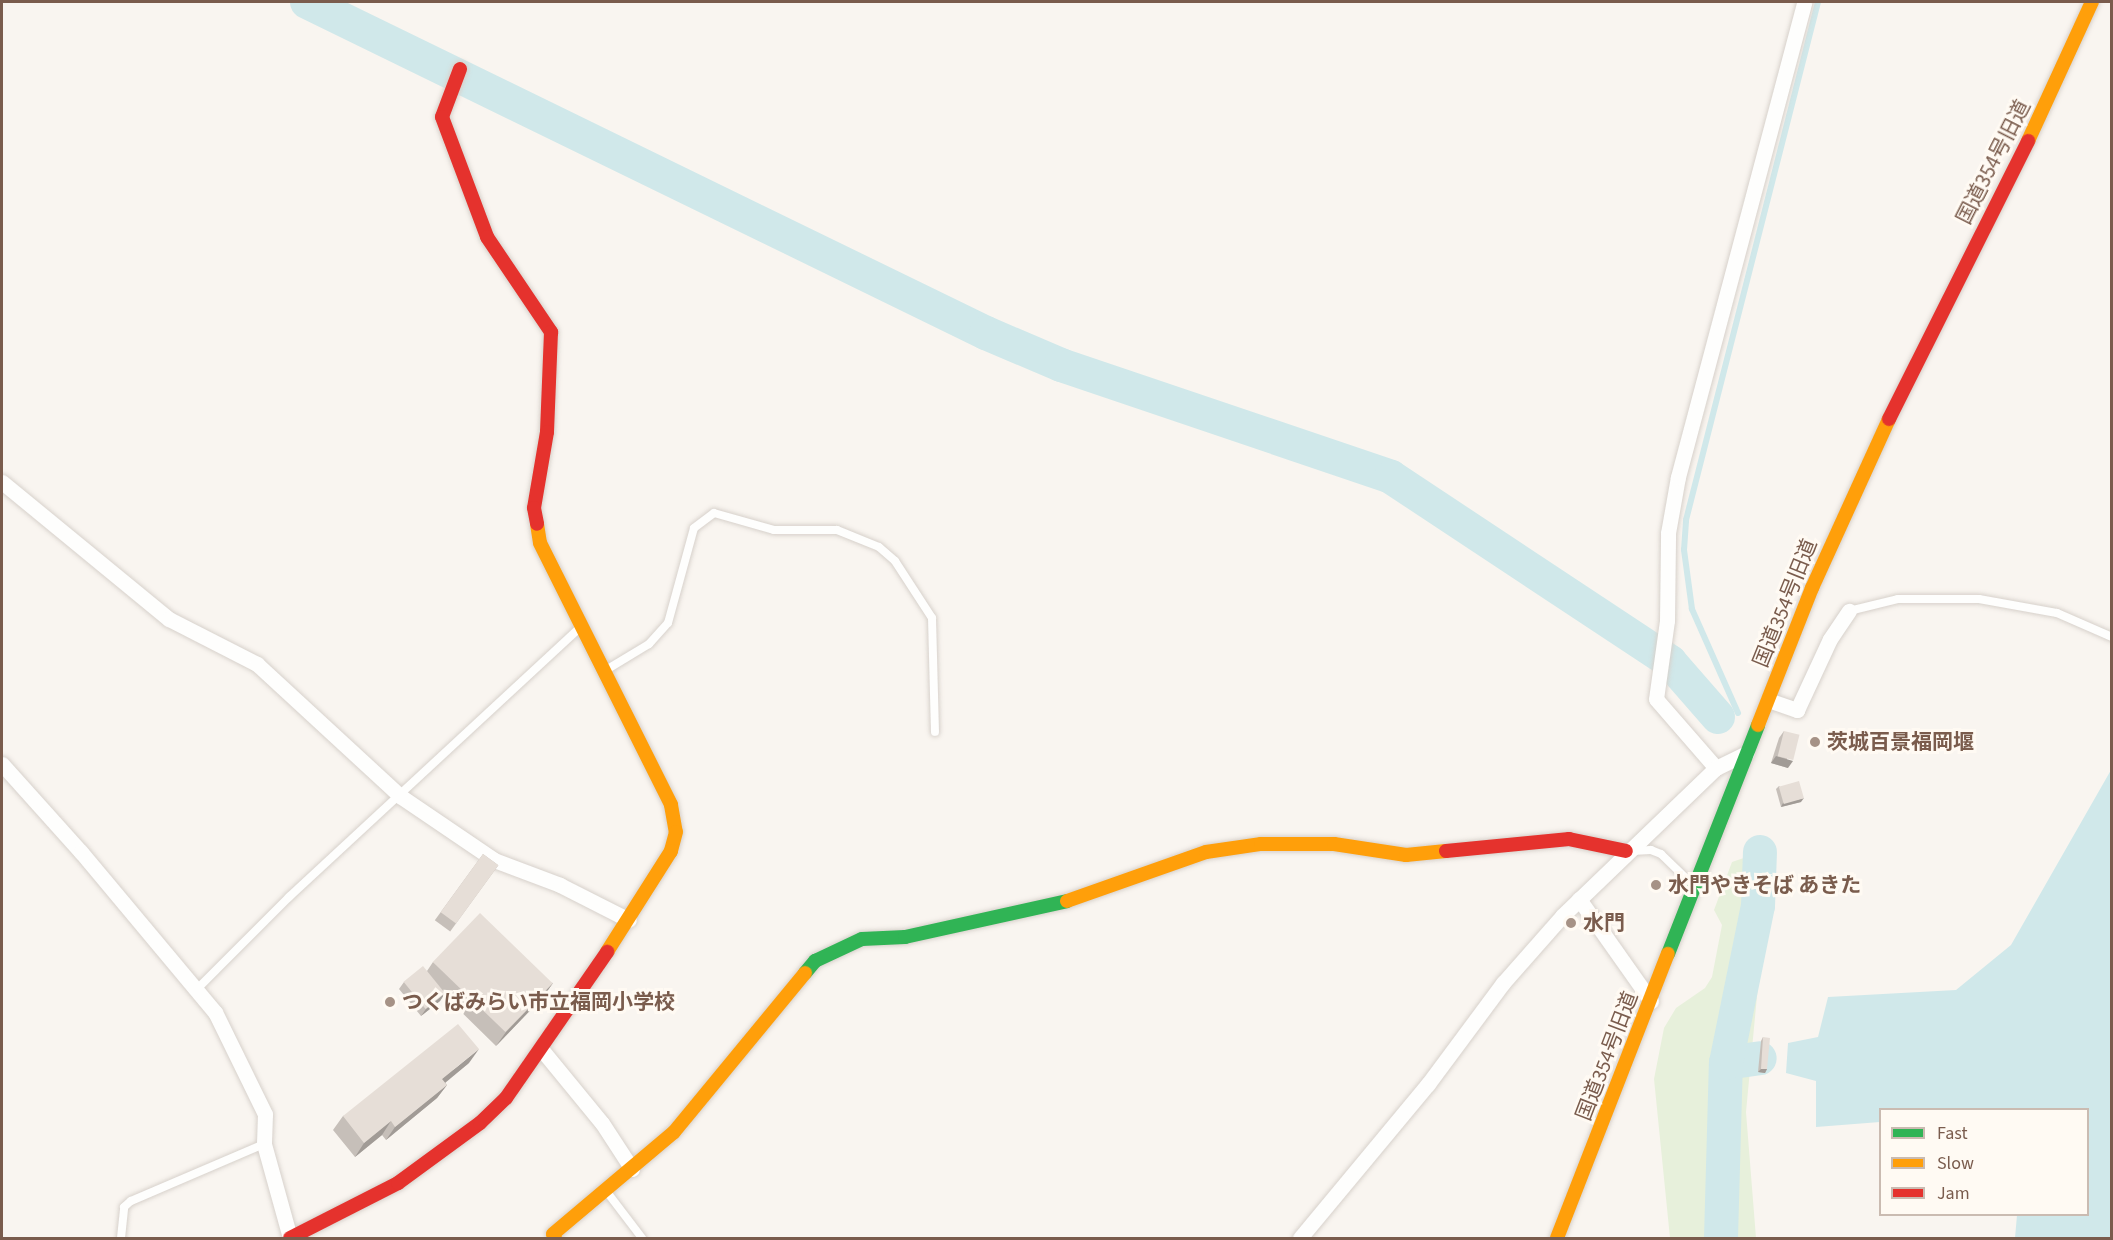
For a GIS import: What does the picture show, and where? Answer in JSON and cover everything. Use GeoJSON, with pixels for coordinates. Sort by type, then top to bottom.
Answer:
{"type":"FeatureCollection","features":[{"type":"Feature","properties":{"kind":"street"},"geometry":{"type":"LineString","coordinates":[[1716,768],[1656,699],[1662,675],[1668,533],[1678,477],[1804,2]]}},
{"type":"Feature","properties":{"kind":"street","name":"国道354号旧道"},"geometry":{"type":"LineString","coordinates":[[1557,1239],[1768,700],[1865,467],[2014,170],[2092,2]]}},
{"type":"Feature","properties":{"kind":"street"},"geometry":{"type":"LineString","coordinates":[[2,764],[198,988],[215,1012],[265,1114],[264,1144],[290,1238],[398,1183],[480,1123],[506,1098],[542,1050],[629,920],[671,851],[676,832],[671,805],[606,670],[540,543],[534,508],[547,432],[551,332],[487,237],[442,117],[460,69]]}},
{"type":"Feature","properties":{"kind":"street"},"geometry":{"type":"LineString","coordinates":[[2,482],[169,619],[257,664],[400,796],[494,860],[560,885],[629,920]]}},
{"type":"Feature","properties":{"kind":"street"},"geometry":{"type":"LineString","coordinates":[[1768,700],[1797,710],[1830,639],[1849,611]]}},
{"type":"Feature","properties":{"kind":"street"},"geometry":{"type":"LineString","coordinates":[[1300,1239],[1392,1129],[1503,983],[1579,899],[1626,851],[1716,768],[1747,753]]}},
{"type":"Feature","properties":{"kind":"street"},"geometry":{"type":"LineString","coordinates":[[555,1239],[553,1234],[674,1132],[815,962],[862,939],[904,937],[1045,909],[1206,852],[1261,844],[1334,844],[1406,855],[1569,839],[1626,851]]}},
{"type":"Feature","properties":{"kind":"street"},"geometry":{"type":"LineString","coordinates":[[1579,899],[1651,1001]]}},
{"type":"Feature","properties":{"kind":"street"},"geometry":{"type":"LineString","coordinates":[[542,1050],[602,1123],[632,1169]]}},
{"type":"Feature","properties":{"kind":"lane"},"geometry":{"type":"LineString","coordinates":[[606,670],[649,644],[668,623],[694,528],[714,513],[774,530],[837,531],[879,547],[895,561],[932,618],[935,732]]}},
{"type":"Feature","properties":{"kind":"lane"},"geometry":{"type":"LineString","coordinates":[[1849,611],[1898,599],[1979,599],[2057,614],[2112,638]]}},
{"type":"Feature","properties":{"kind":"lane"},"geometry":{"type":"LineString","coordinates":[[198,988],[582,625]]}},
{"type":"Feature","properties":{"kind":"lane"},"geometry":{"type":"LineString","coordinates":[[1626,851],[1652,850],[1661,854],[1694,886]]}},
{"type":"Feature","properties":{"kind":"lane"},"geometry":{"type":"LineString","coordinates":[[122,1239],[124,1207],[131,1201],[264,1144]]}},
{"type":"Feature","properties":{"kind":"lane"},"geometry":{"type":"LineString","coordinates":[[606,1191],[642,1239]]}},
{"type":"Feature","properties":{"kind":"green space"},"geometry":{"type":"Polygon","coordinates":[[[1770,849],[1775,877],[1759,975],[1746,1112],[1756,1238],[1670,1238],[1654,1079],[1664,1028],[1676,1008],[1705,988],[1712,977],[1722,925],[1714,910],[1732,862],[1770,849]]]}},
{"type":"Feature","properties":{"kind":"water"},"geometry":{"type":"Polygon","coordinates":[[[2111,770],[2111,1238],[2015,1238],[2017,1216],[2089,1216],[2089,1108],[1879,1108],[1879,1122],[1816,1127],[1816,1081],[1786,1073],[1788,1043],[1818,1037],[1828,997],[1956,990],[2011,945],[2111,770]]]}},
{"type":"Feature","properties":{"kind":"building"},"geometry":{"type":"Polygon","coordinates":[[[1784,731],[1800,735],[1793,760],[1778,756],[1784,731]]]}},
{"type":"Feature","properties":{"kind":"building"},"geometry":{"type":"Polygon","coordinates":[[[1799,781],[1804,798],[1784,804],[1779,787],[1799,781]]]}},
{"type":"Feature","properties":{"kind":"building"},"geometry":{"type":"Polygon","coordinates":[[[483,854],[498,865],[456,923],[441,912],[483,854]]]}},
{"type":"Feature","properties":{"kind":"building"},"geometry":{"type":"Polygon","coordinates":[[[480,913],[553,983],[505,1032],[433,962],[480,913]]]}},
{"type":"Feature","properties":{"kind":"building"},"geometry":{"type":"Polygon","coordinates":[[[423,966],[445,993],[426,1009],[404,982],[423,966]]]}},
{"type":"Feature","properties":{"kind":"building"},"geometry":{"type":"Polygon","coordinates":[[[458,1024],[479,1049],[442,1079],[447,1085],[395,1127],[391,1121],[364,1143],[343,1116],[458,1024]]]}},
{"type":"Feature","properties":{"kind":"building"},"geometry":{"type":"Polygon","coordinates":[[[1763,1037],[1770,1038],[1767,1069],[1761,1069],[1763,1037]]]}},
{"type":"Feature","properties":{"kind":"waterway"},"geometry":{"type":"LineString","coordinates":[[307,2],[986,333],[1061,365],[1391,477],[1670,662],[1718,717]]}},
{"type":"Feature","properties":{"kind":"waterway"},"geometry":{"type":"LineString","coordinates":[[1738,713],[1692,609],[1684,550],[1686,520],[1818,2]]}},
{"type":"Feature","properties":{"kind":"waterway"},"geometry":{"type":"LineString","coordinates":[[1721,1238],[1726,1063],[1758,906],[1760,852]]}},
{"type":"Feature","properties":{"kind":"waterway"},"geometry":{"type":"LineString","coordinates":[[1726,1063],[1760,1058]]}},
{"type":"Feature","properties":{"kind":"traffic: fast"},"geometry":{"type":"LineString","coordinates":[[1668,954],[1758,725]]}},
{"type":"Feature","properties":{"kind":"traffic: fast"},"geometry":{"type":"LineString","coordinates":[[805,973],[815,961],[862,939],[905,937],[1067,901]]}},
{"type":"Feature","properties":{"kind":"traffic: slow"},"geometry":{"type":"LineString","coordinates":[[2028,141],[2092,2]]}},
{"type":"Feature","properties":{"kind":"traffic: slow"},"geometry":{"type":"LineString","coordinates":[[1758,725],[1812,588],[1889,419]]}},
{"type":"Feature","properties":{"kind":"traffic: slow"},"geometry":{"type":"LineString","coordinates":[[537,524],[540,543],[671,805],[676,832],[671,851],[607,952]]}},
{"type":"Feature","properties":{"kind":"traffic: slow"},"geometry":{"type":"LineString","coordinates":[[1067,901],[1206,852],[1261,844],[1334,844],[1406,855],[1446,851]]}},
{"type":"Feature","properties":{"kind":"traffic: slow"},"geometry":{"type":"LineString","coordinates":[[1557,1238],[1668,954]]}},
{"type":"Feature","properties":{"kind":"traffic: slow"},"geometry":{"type":"LineString","coordinates":[[555,1238],[553,1234],[674,1132],[805,973]]}},
{"type":"Feature","properties":{"kind":"traffic: jam"},"geometry":{"type":"LineString","coordinates":[[460,69],[442,117],[487,237],[551,332],[547,432],[534,508],[537,524]]}},
{"type":"Feature","properties":{"kind":"traffic: jam"},"geometry":{"type":"LineString","coordinates":[[1889,419],[2028,141]]}},
{"type":"Feature","properties":{"kind":"traffic: jam"},"geometry":{"type":"LineString","coordinates":[[1446,851],[1569,839],[1626,851]]}},
{"type":"Feature","properties":{"kind":"traffic: jam"},"geometry":{"type":"LineString","coordinates":[[290,1238],[398,1183],[480,1123],[506,1098],[607,952]]}},
{"type":"Feature","properties":{"kind":"place","name":"茨城百景福岡堰"},"geometry":{"type":"Point","coordinates":[1815,742]}},
{"type":"Feature","properties":{"kind":"place","name":"水門やきそば あきた"},"geometry":{"type":"Point","coordinates":[1656,885]}},
{"type":"Feature","properties":{"kind":"place","name":"水門"},"geometry":{"type":"Point","coordinates":[1571,923]}},
{"type":"Feature","properties":{"kind":"place","name":"つくばみらい市立福岡小学校"},"geometry":{"type":"Point","coordinates":[390,1002]}}]}
